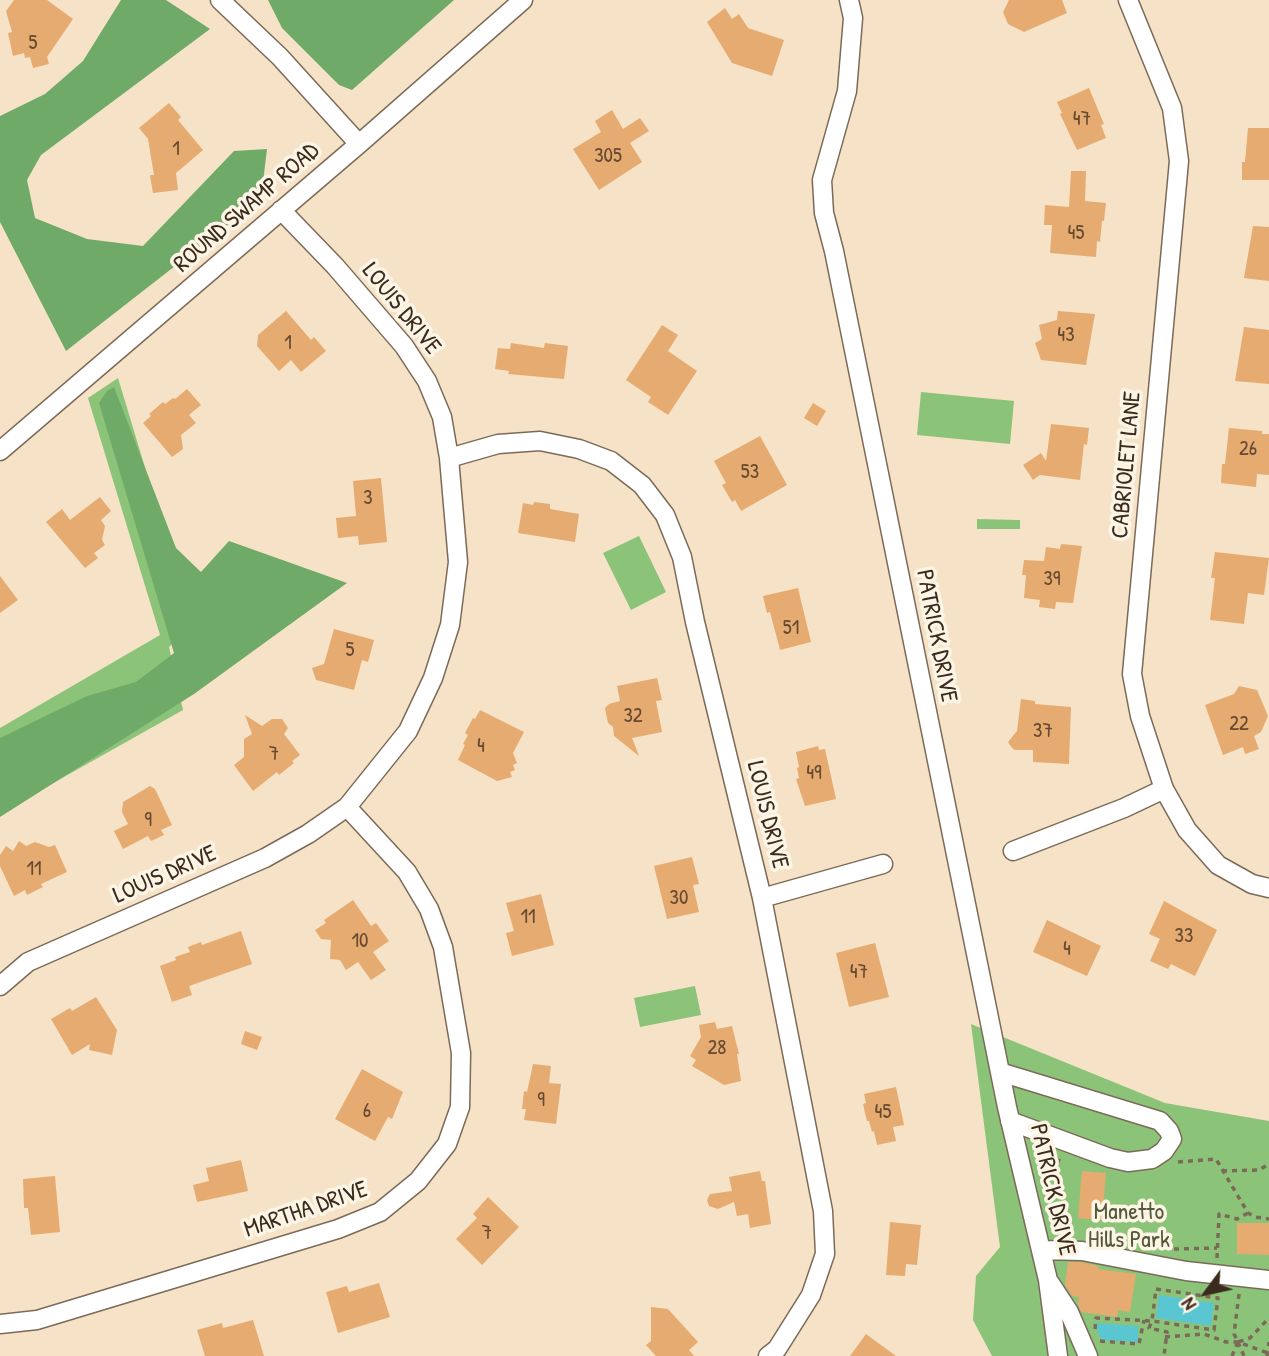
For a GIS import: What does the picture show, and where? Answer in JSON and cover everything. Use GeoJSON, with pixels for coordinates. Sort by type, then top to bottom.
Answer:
{"type":"FeatureCollection","features":[{"type":"Feature","properties":{"kind":"street"},"geometry":{"type":"LineString","coordinates":[[220,0],[280,57],[359,144]]}},
{"type":"Feature","properties":{"kind":"street","name":"ROUND SWAMP ROAD"},"geometry":{"type":"LineString","coordinates":[[0,452],[523,0]]}},
{"type":"Feature","properties":{"kind":"street","name":"PATRICK DRIVE"},"geometry":{"type":"LineString","coordinates":[[849,0],[853,18],[848,91],[822,180],[824,213],[834,251],[999,1072],[1048,1280]]}},
{"type":"Feature","properties":{"kind":"street","name":"CABRIOLET LANE"},"geometry":{"type":"LineString","coordinates":[[1128,0],[1172,108],[1179,161],[1132,674],[1140,716],[1164,789],[1187,831],[1219,865],[1252,884],[1269,888]]}},
{"type":"Feature","properties":{"kind":"street","name":"LOUIS DRIVE"},"geometry":{"type":"LineString","coordinates":[[0,986],[28,962],[265,858],[308,834],[347,807],[408,731],[433,678],[450,625],[458,562],[449,458],[442,417],[426,380],[404,346],[335,266],[281,210]]}},
{"type":"Feature","properties":{"kind":"street","name":"LOUIS DRIVE"},"geometry":{"type":"LineString","coordinates":[[449,458],[508,444],[540,442],[579,449],[611,461],[642,485],[665,516],[682,557],[695,622],[762,898],[823,1211],[825,1254],[811,1295],[777,1349],[768,1356]]}},
{"type":"Feature","properties":{"kind":"street"},"geometry":{"type":"LineString","coordinates":[[1013,851],[1124,808],[1164,789]]}},
{"type":"Feature","properties":{"kind":"street","name":"MARTHA DRIVE"},"geometry":{"type":"LineString","coordinates":[[0,1324],[37,1320],[338,1229],[380,1212],[418,1181],[447,1144],[460,1107],[461,1053],[443,947],[429,909],[407,872],[347,807]]}},
{"type":"Feature","properties":{"kind":"street"},"geometry":{"type":"LineString","coordinates":[[762,898],[883,864]]}},
{"type":"Feature","properties":{"kind":"street"},"geometry":{"type":"LineString","coordinates":[[999,1072],[1160,1121],[1169,1130],[1172,1139],[1164,1152],[1152,1159],[1128,1162],[1110,1158],[1010,1121]]}},
{"type":"Feature","properties":{"kind":"street"},"geometry":{"type":"LineString","coordinates":[[1041,1250],[1082,1251],[1186,1271],[1269,1280]]}},
{"type":"Feature","properties":{"kind":"street"},"geometry":{"type":"LineString","coordinates":[[1048,1280],[1058,1356]]}},
{"type":"Feature","properties":{"kind":"street"},"geometry":{"type":"LineString","coordinates":[[1048,1280],[1069,1312],[1088,1356]]}},
{"type":"Feature","properties":{"kind":"path"},"geometry":{"type":"LineString","coordinates":[[1173,1163],[1216,1159],[1248,1213],[1269,1219]]}},
{"type":"Feature","properties":{"kind":"path"},"geometry":{"type":"LineString","coordinates":[[1222,1171],[1259,1170],[1269,1164]]}},
{"type":"Feature","properties":{"kind":"path"},"geometry":{"type":"LineString","coordinates":[[1216,1274],[1219,1214],[1237,1219],[1248,1213]]}},
{"type":"Feature","properties":{"kind":"path"},"geometry":{"type":"LineString","coordinates":[[1240,1288],[1234,1335],[1244,1356]]}},
{"type":"Feature","properties":{"kind":"path"},"geometry":{"type":"LineString","coordinates":[[1144,1320],[1139,1343],[1094,1340],[1096,1318],[1144,1320],[1152,1321],[1195,1327],[1214,1330],[1218,1298],[1156,1289],[1152,1321],[1149,1328],[1167,1332],[1164,1356]]}},
{"type":"Feature","properties":{"kind":"path"},"geometry":{"type":"LineString","coordinates":[[1165,1337],[1204,1334],[1226,1342],[1238,1342],[1250,1338],[1269,1318]]}},
{"type":"Feature","properties":{"kind":"path"},"geometry":{"type":"LineString","coordinates":[[1194,1335],[1195,1327]]}},
{"type":"Feature","properties":{"kind":"path"},"geometry":{"type":"LineString","coordinates":[[1238,1342],[1268,1354],[1269,1342]]}},
{"type":"Feature","properties":{"kind":"path"},"geometry":{"type":"LineString","coordinates":[[1232,1356],[1238,1342]]}},
{"type":"Feature","properties":{"kind":"green space"},"geometry":{"type":"Polygon","coordinates":[[[121,0],[166,0],[210,29],[41,155],[27,180],[35,218],[87,239],[143,246],[234,151],[267,149],[261,199],[66,351],[0,222],[0,116],[45,94],[83,61],[121,0]]]}},
{"type":"Feature","properties":{"kind":"green space"},"geometry":{"type":"Polygon","coordinates":[[[268,0],[454,0],[352,90],[339,85],[282,28],[268,0]]]}},
{"type":"Feature","properties":{"kind":"green space"},"geometry":{"type":"Polygon","coordinates":[[[118,378],[172,557],[222,594],[169,647],[183,710],[0,813],[0,728],[160,635],[88,398],[118,378]]]}},
{"type":"Feature","properties":{"kind":"green space"},"geometry":{"type":"Polygon","coordinates":[[[114,387],[176,548],[201,572],[229,541],[347,583],[194,694],[0,817],[0,738],[87,696],[136,682],[174,653],[99,403],[107,391],[114,387]]]}},
{"type":"Feature","properties":{"kind":"green space"},"geometry":{"type":"Polygon","coordinates":[[[921,392],[1014,401],[1010,444],[917,435],[921,392]]]}},
{"type":"Feature","properties":{"kind":"green space"},"geometry":{"type":"Polygon","coordinates":[[[977,519],[1020,520],[1020,529],[977,529],[977,519]]]}},
{"type":"Feature","properties":{"kind":"green space"},"geometry":{"type":"Polygon","coordinates":[[[639,536],[666,592],[631,610],[603,553],[639,536]]]}},
{"type":"Feature","properties":{"kind":"green space"},"geometry":{"type":"Polygon","coordinates":[[[695,986],[701,1015],[640,1027],[634,998],[695,986]]]}},
{"type":"Feature","properties":{"kind":"green space","name":"Manetto Hills Park"},"geometry":{"type":"Polygon","coordinates":[[[971,1024],[1165,1103],[1269,1121],[1269,1356],[992,1356],[973,1320],[976,1276],[1000,1247],[971,1024]]]}},
{"type":"Feature","properties":{"kind":"water"},"geometry":{"type":"Polygon","coordinates":[[[1159,1295],[1214,1303],[1211,1326],[1156,1318],[1159,1295]]]}},
{"type":"Feature","properties":{"kind":"water"},"geometry":{"type":"Polygon","coordinates":[[[1095,1323],[1138,1326],[1138,1342],[1101,1340],[1095,1323]]]}},
{"type":"Feature","properties":{"kind":"building"},"geometry":{"type":"Polygon","coordinates":[[[14,0],[47,0],[73,19],[47,57],[49,64],[33,68],[30,57],[25,58],[24,53],[13,56],[8,33],[12,32],[6,11],[14,0]]]}},
{"type":"Feature","properties":{"kind":"building"},"geometry":{"type":"Polygon","coordinates":[[[1009,0],[1062,0],[1067,13],[1024,32],[1008,24],[1003,12],[1009,0]]]}},
{"type":"Feature","properties":{"kind":"building"},"geometry":{"type":"Polygon","coordinates":[[[725,8],[732,19],[739,14],[748,28],[784,40],[772,76],[732,63],[707,22],[725,8]]]}},
{"type":"Feature","properties":{"kind":"building"},"geometry":{"type":"Polygon","coordinates":[[[1089,88],[1104,124],[1101,125],[1106,138],[1077,150],[1057,102],[1089,88]]]}},
{"type":"Feature","properties":{"kind":"building"},"geometry":{"type":"Polygon","coordinates":[[[169,103],[181,117],[178,120],[203,150],[176,173],[178,190],[153,193],[150,175],[154,175],[148,139],[139,128],[169,103]]]}},
{"type":"Feature","properties":{"kind":"building"},"geometry":{"type":"Polygon","coordinates":[[[612,110],[623,129],[640,118],[649,131],[630,143],[642,162],[599,190],[573,149],[601,132],[595,121],[612,110]]]}},
{"type":"Feature","properties":{"kind":"building"},"geometry":{"type":"Polygon","coordinates":[[[1248,128],[1269,128],[1269,180],[1242,180],[1248,128]]]}},
{"type":"Feature","properties":{"kind":"building"},"geometry":{"type":"Polygon","coordinates":[[[1071,171],[1086,171],[1085,201],[1106,203],[1096,257],[1050,253],[1052,225],[1044,225],[1045,205],[1069,207],[1071,171]]]}},
{"type":"Feature","properties":{"kind":"building"},"geometry":{"type":"Polygon","coordinates":[[[1253,226],[1269,227],[1269,281],[1244,278],[1253,226]]]}},
{"type":"Feature","properties":{"kind":"building"},"geometry":{"type":"Polygon","coordinates":[[[286,311],[311,340],[314,337],[326,351],[301,372],[291,360],[279,371],[257,346],[258,335],[286,311]]]}},
{"type":"Feature","properties":{"kind":"building"},"geometry":{"type":"Polygon","coordinates":[[[1058,311],[1095,314],[1086,365],[1041,360],[1035,343],[1042,339],[1039,325],[1057,320],[1058,311]]]}},
{"type":"Feature","properties":{"kind":"building"},"geometry":{"type":"Polygon","coordinates":[[[662,325],[678,335],[668,351],[697,371],[668,415],[648,402],[651,397],[626,380],[662,325]]]}},
{"type":"Feature","properties":{"kind":"building"},"geometry":{"type":"Polygon","coordinates":[[[1244,327],[1269,330],[1269,384],[1235,381],[1244,327]]]}},
{"type":"Feature","properties":{"kind":"building"},"geometry":{"type":"Polygon","coordinates":[[[511,343],[544,348],[545,343],[568,346],[564,379],[508,374],[509,371],[495,369],[498,348],[510,349],[511,343]]]}},
{"type":"Feature","properties":{"kind":"building"},"geometry":{"type":"Polygon","coordinates":[[[187,389],[201,405],[189,415],[196,423],[181,435],[183,449],[172,457],[143,423],[163,402],[165,404],[175,399],[187,389]]]}},
{"type":"Feature","properties":{"kind":"building"},"geometry":{"type":"Polygon","coordinates":[[[813,403],[826,411],[817,426],[804,418],[813,403]]]}},
{"type":"Feature","properties":{"kind":"building"},"geometry":{"type":"Polygon","coordinates":[[[1051,424],[1089,428],[1087,445],[1084,444],[1080,480],[1040,475],[1033,480],[1023,465],[1041,453],[1046,461],[1051,424]]]}},
{"type":"Feature","properties":{"kind":"building"},"geometry":{"type":"Polygon","coordinates":[[[1229,428],[1269,434],[1269,475],[1257,474],[1256,487],[1221,483],[1229,428]]]}},
{"type":"Feature","properties":{"kind":"building"},"geometry":{"type":"Polygon","coordinates":[[[760,436],[787,485],[741,511],[722,485],[726,483],[714,461],[760,436]]]}},
{"type":"Feature","properties":{"kind":"building"},"geometry":{"type":"Polygon","coordinates":[[[381,478],[387,542],[359,545],[358,536],[338,538],[336,518],[356,516],[353,481],[381,478]]]}},
{"type":"Feature","properties":{"kind":"building"},"geometry":{"type":"Polygon","coordinates":[[[100,497],[111,511],[101,520],[105,526],[102,540],[105,545],[94,553],[98,558],[85,568],[46,522],[62,509],[70,520],[100,497]]]}},
{"type":"Feature","properties":{"kind":"building"},"geometry":{"type":"Polygon","coordinates":[[[534,502],[550,504],[550,509],[579,514],[575,542],[518,533],[523,503],[533,505],[534,502]]]}},
{"type":"Feature","properties":{"kind":"building"},"geometry":{"type":"Polygon","coordinates":[[[1061,544],[1082,546],[1073,603],[1056,602],[1055,609],[1039,607],[1040,600],[1024,598],[1024,560],[1044,561],[1046,547],[1060,549],[1061,544]]]}},
{"type":"Feature","properties":{"kind":"building"},"geometry":{"type":"Polygon","coordinates":[[[1215,552],[1269,558],[1264,595],[1248,593],[1244,624],[1210,620],[1215,552]]]}},
{"type":"Feature","properties":{"kind":"building"},"geometry":{"type":"Polygon","coordinates":[[[0,576],[18,600],[0,613],[0,576]]]}},
{"type":"Feature","properties":{"kind":"building"},"geometry":{"type":"Polygon","coordinates":[[[798,588],[811,642],[780,650],[763,596],[798,588]]]}},
{"type":"Feature","properties":{"kind":"building"},"geometry":{"type":"Polygon","coordinates":[[[334,629],[374,640],[368,662],[362,660],[354,690],[316,680],[312,668],[324,664],[334,629]]]}},
{"type":"Feature","properties":{"kind":"building"},"geometry":{"type":"Polygon","coordinates":[[[657,678],[662,700],[656,701],[662,732],[632,738],[639,756],[614,736],[605,708],[620,701],[617,686],[657,678]]]}},
{"type":"Feature","properties":{"kind":"building"},"geometry":{"type":"Polygon","coordinates":[[[1239,686],[1257,690],[1268,716],[1261,732],[1254,736],[1259,749],[1245,754],[1243,747],[1223,755],[1205,705],[1234,694],[1239,686]]]}},
{"type":"Feature","properties":{"kind":"building"},"geometry":{"type":"Polygon","coordinates":[[[1021,699],[1035,701],[1035,704],[1071,707],[1069,764],[1033,762],[1033,750],[1012,748],[1008,742],[1017,731],[1021,699]]]}},
{"type":"Feature","properties":{"kind":"building"},"geometry":{"type":"Polygon","coordinates":[[[480,710],[524,732],[513,753],[517,763],[513,765],[515,770],[510,772],[512,777],[497,781],[458,760],[468,735],[465,733],[480,710]]]}},
{"type":"Feature","properties":{"kind":"building"},"geometry":{"type":"Polygon","coordinates":[[[245,715],[262,726],[272,719],[282,719],[288,728],[284,734],[300,755],[279,775],[277,772],[253,791],[234,765],[244,757],[244,739],[252,734],[245,715]]]}},
{"type":"Feature","properties":{"kind":"building"},"geometry":{"type":"Polygon","coordinates":[[[818,746],[819,750],[825,749],[836,799],[805,806],[796,779],[799,778],[799,767],[796,752],[818,746]]]}},
{"type":"Feature","properties":{"kind":"building"},"geometry":{"type":"Polygon","coordinates":[[[150,786],[155,789],[172,825],[161,830],[164,835],[151,841],[148,836],[123,849],[114,831],[128,824],[122,812],[123,802],[150,786]]]}},
{"type":"Feature","properties":{"kind":"building"},"geometry":{"type":"Polygon","coordinates":[[[19,841],[26,846],[35,842],[49,847],[55,845],[67,872],[41,884],[43,887],[27,895],[25,890],[14,896],[0,866],[0,855],[6,846],[13,851],[19,841]]]}},
{"type":"Feature","properties":{"kind":"building"},"geometry":{"type":"Polygon","coordinates":[[[692,857],[699,884],[693,885],[699,912],[667,919],[654,866],[692,857]]]}},
{"type":"Feature","properties":{"kind":"building"},"geometry":{"type":"Polygon","coordinates":[[[541,894],[554,945],[512,956],[506,933],[514,931],[506,903],[541,894]]]}},
{"type":"Feature","properties":{"kind":"building"},"geometry":{"type":"Polygon","coordinates":[[[353,900],[371,926],[376,923],[389,941],[373,952],[386,970],[371,980],[358,962],[346,970],[340,960],[330,959],[331,940],[321,939],[315,930],[326,923],[324,920],[353,900]]]}},
{"type":"Feature","properties":{"kind":"building"},"geometry":{"type":"Polygon","coordinates":[[[1164,901],[1217,930],[1195,976],[1171,964],[1168,969],[1150,961],[1160,939],[1149,934],[1164,901]]]}},
{"type":"Feature","properties":{"kind":"building"},"geometry":{"type":"Polygon","coordinates":[[[1047,920],[1101,946],[1087,976],[1033,952],[1047,920]]]}},
{"type":"Feature","properties":{"kind":"building"},"geometry":{"type":"Polygon","coordinates":[[[241,931],[252,964],[189,986],[192,995],[172,1002],[160,966],[190,952],[188,947],[201,942],[202,945],[241,931]]]}},
{"type":"Feature","properties":{"kind":"building"},"geometry":{"type":"Polygon","coordinates":[[[875,943],[889,997],[849,1007],[836,953],[875,943]]]}},
{"type":"Feature","properties":{"kind":"building"},"geometry":{"type":"Polygon","coordinates":[[[96,997],[117,1030],[112,1055],[89,1050],[90,1044],[72,1055],[51,1019],[96,997]]]}},
{"type":"Feature","properties":{"kind":"building"},"geometry":{"type":"Polygon","coordinates":[[[715,1022],[717,1029],[732,1026],[739,1054],[741,1081],[724,1085],[692,1066],[696,1060],[690,1056],[701,1037],[699,1025],[715,1022]]]}},
{"type":"Feature","properties":{"kind":"building"},"geometry":{"type":"Polygon","coordinates":[[[245,1031],[262,1037],[257,1050],[241,1044],[245,1031]]]}},
{"type":"Feature","properties":{"kind":"building"},"geometry":{"type":"Polygon","coordinates":[[[533,1064],[551,1066],[549,1083],[561,1084],[556,1124],[524,1120],[524,1091],[527,1092],[533,1064]]]}},
{"type":"Feature","properties":{"kind":"building"},"geometry":{"type":"Polygon","coordinates":[[[362,1069],[403,1092],[392,1119],[388,1117],[375,1141],[335,1119],[362,1069]]]}},
{"type":"Feature","properties":{"kind":"building"},"geometry":{"type":"Polygon","coordinates":[[[896,1087],[904,1125],[893,1127],[896,1141],[877,1145],[874,1131],[872,1132],[867,1121],[864,1094],[896,1087]]]}},
{"type":"Feature","properties":{"kind":"building"},"geometry":{"type":"Polygon","coordinates":[[[241,1160],[248,1191],[197,1202],[193,1185],[209,1181],[206,1168],[241,1160]]]}},
{"type":"Feature","properties":{"kind":"building"},"geometry":{"type":"Polygon","coordinates":[[[760,1171],[762,1181],[765,1181],[771,1224],[750,1228],[748,1214],[737,1216],[734,1202],[718,1209],[709,1206],[707,1200],[710,1194],[732,1191],[729,1177],[760,1171]]]}},
{"type":"Feature","properties":{"kind":"building"},"geometry":{"type":"Polygon","coordinates":[[[1082,1171],[1106,1173],[1102,1220],[1078,1218],[1082,1171]]]}},
{"type":"Feature","properties":{"kind":"building"},"geometry":{"type":"Polygon","coordinates":[[[55,1176],[60,1232],[31,1235],[28,1208],[24,1208],[23,1179],[55,1176]]]}},
{"type":"Feature","properties":{"kind":"building"},"geometry":{"type":"Polygon","coordinates":[[[488,1197],[519,1227],[482,1265],[456,1239],[477,1218],[473,1214],[488,1197]]]}},
{"type":"Feature","properties":{"kind":"building"},"geometry":{"type":"Polygon","coordinates":[[[890,1222],[921,1225],[917,1265],[906,1264],[905,1276],[886,1275],[890,1222]]]}},
{"type":"Feature","properties":{"kind":"building"},"geometry":{"type":"Polygon","coordinates":[[[1237,1223],[1269,1223],[1269,1255],[1237,1254],[1237,1223]]]}},
{"type":"Feature","properties":{"kind":"building"},"geometry":{"type":"Polygon","coordinates":[[[1068,1262],[1081,1262],[1098,1266],[1098,1269],[1136,1274],[1130,1312],[1118,1310],[1117,1317],[1081,1312],[1079,1297],[1072,1296],[1065,1285],[1068,1262]]]}},
{"type":"Feature","properties":{"kind":"building"},"geometry":{"type":"Polygon","coordinates":[[[379,1283],[390,1317],[338,1333],[326,1292],[347,1286],[349,1292],[379,1283]]]}},
{"type":"Feature","properties":{"kind":"building"},"geometry":{"type":"Polygon","coordinates":[[[651,1307],[668,1309],[698,1342],[689,1350],[694,1356],[656,1356],[646,1345],[651,1341],[651,1307]]]}},
{"type":"Feature","properties":{"kind":"building"},"geometry":{"type":"Polygon","coordinates":[[[253,1320],[264,1356],[205,1356],[197,1330],[222,1323],[223,1328],[253,1320]]]}},
{"type":"Feature","properties":{"kind":"building"},"geometry":{"type":"Polygon","coordinates":[[[866,1334],[896,1356],[850,1356],[866,1334]]]}}]}
